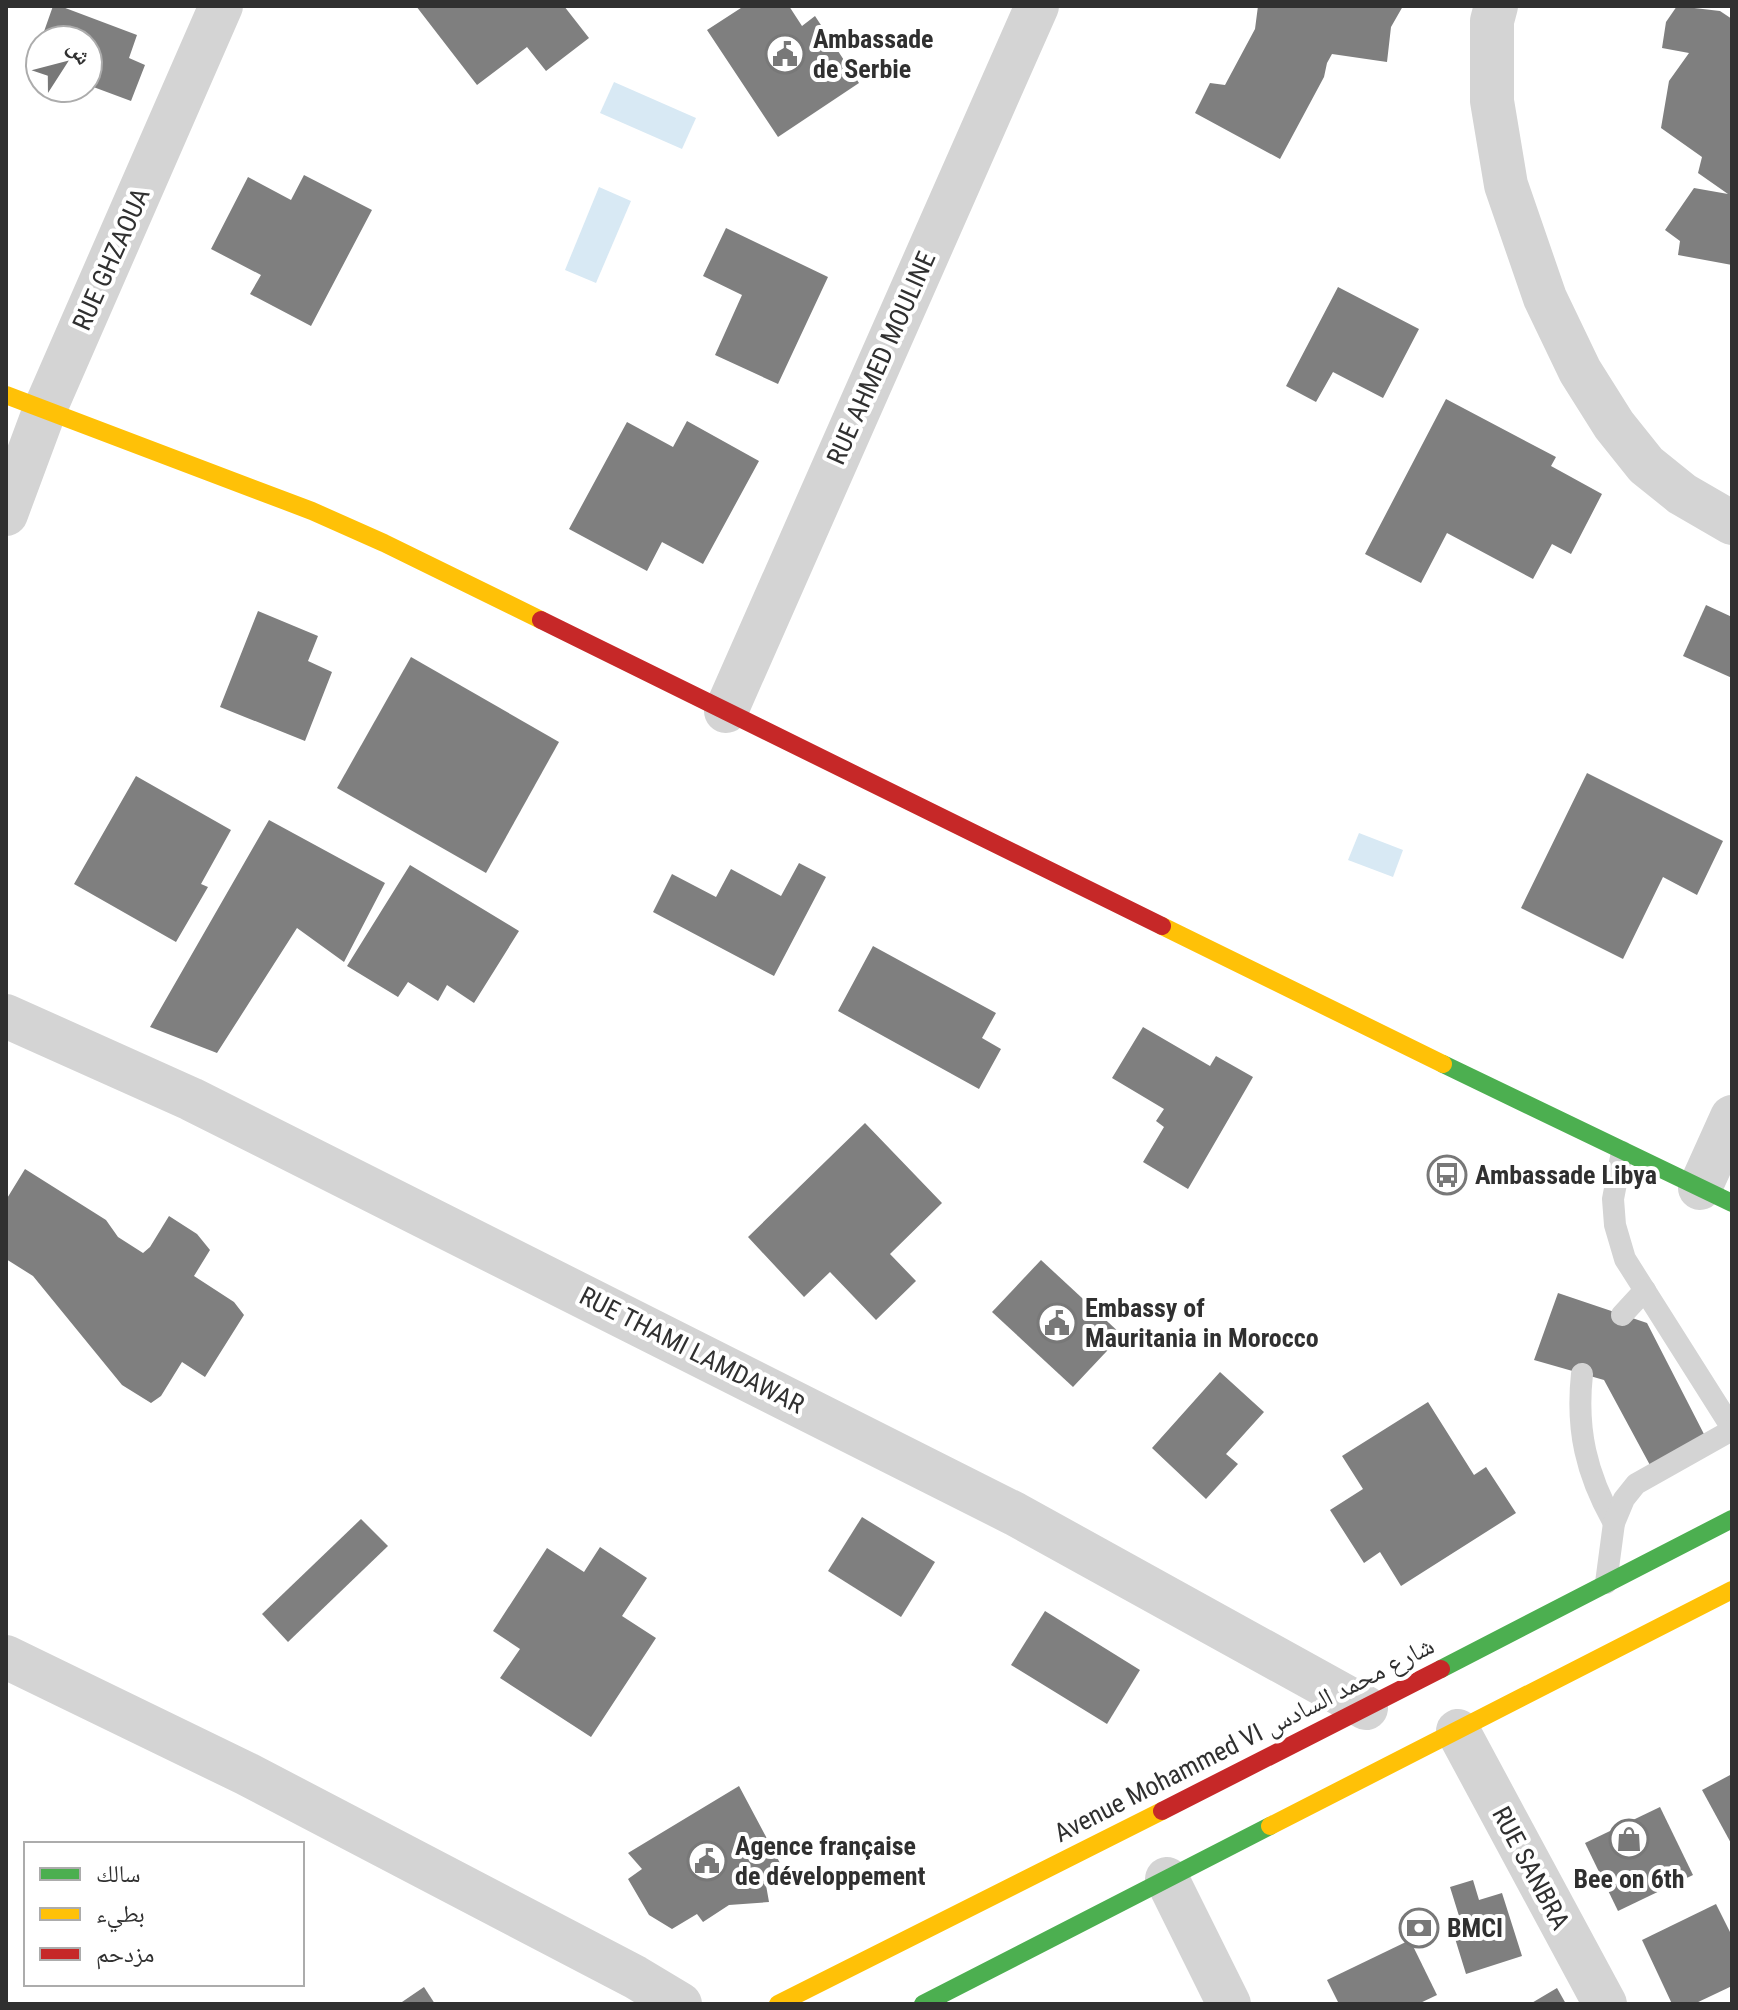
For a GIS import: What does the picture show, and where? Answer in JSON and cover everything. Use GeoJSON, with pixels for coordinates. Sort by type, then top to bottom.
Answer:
{"type":"FeatureCollection","features":[{"type":"Feature","properties":{"kind":"main road"},"geometry":{"type":"LineString","coordinates":[[26,402],[312,511],[455,577],[1716,1196]]}},
{"type":"Feature","properties":{"kind":"main road","name":"Avenue Mohammed VI شارع محمد السادس"},"geometry":{"type":"LineString","coordinates":[[778,2004],[1366,1708],[1732,1519]]}},
{"type":"Feature","properties":{"kind":"main road"},"geometry":{"type":"LineString","coordinates":[[923,2004],[1732,1590]]}},
{"type":"Feature","properties":{"kind":"street","name":"RUE GHZAOUA"},"geometry":{"type":"LineString","coordinates":[[6,514],[26,402],[221,6]]}},
{"type":"Feature","properties":{"kind":"street","name":"RUE AHMED MOULINE"},"geometry":{"type":"LineString","coordinates":[[726,711],[1037,6]]}},
{"type":"Feature","properties":{"kind":"street"},"geometry":{"type":"LineString","coordinates":[[1496,6],[1492,21],[1492,101],[1501,157],[1506,185],[1545,298],[1580,371],[1614,425],[1638,455],[1682,494],[1732,523]]}},
{"type":"Feature","properties":{"kind":"street","name":"RUE THAMI LAMDAWAR"},"geometry":{"type":"LineString","coordinates":[[6,1016],[191,1099],[986,1499],[1366,1708]]}},
{"type":"Feature","properties":{"kind":"street"},"geometry":{"type":"LineString","coordinates":[[1716,1196],[1732,1117]]}},
{"type":"Feature","properties":{"kind":"street"},"geometry":{"type":"LineString","coordinates":[[6,1657],[261,1782],[635,1977],[680,2004]]}},
{"type":"Feature","properties":{"kind":"street","name":"RUE SANBRA"},"geometry":{"type":"LineString","coordinates":[[1458,1731],[1605,2004]]}},
{"type":"Feature","properties":{"kind":"street"},"geometry":{"type":"LineString","coordinates":[[1167,1879],[1229,2004]]}},
{"type":"Feature","properties":{"kind":"lane"},"geometry":{"type":"LineString","coordinates":[[1606,1583],[1614,1523],[1624,1499],[1636,1484],[1732,1429],[1625,1259],[1615,1225],[1613,1199],[1622,1152]]}},
{"type":"Feature","properties":{"kind":"lane"},"geometry":{"type":"LineString","coordinates":[[1622,1315],[1645,1290]]}},
{"type":"Feature","properties":{"kind":"lane"},"geometry":{"type":"LineString","coordinates":[[1582,1374],[1580,1433],[1598,1494],[1614,1523]]}},
{"type":"Feature","properties":{"kind":"water"},"geometry":{"type":"Polygon","coordinates":[[[614,82],[696,118],[682,149],[600,113],[614,82]]]}},
{"type":"Feature","properties":{"kind":"water"},"geometry":{"type":"Polygon","coordinates":[[[599,187],[631,201],[596,283],[565,270],[599,187]]]}},
{"type":"Feature","properties":{"kind":"water"},"geometry":{"type":"Polygon","coordinates":[[[1359,833],[1403,850],[1393,877],[1348,860],[1359,833]]]}},
{"type":"Feature","properties":{"kind":"building"},"geometry":{"type":"Polygon","coordinates":[[[53,6],[60,6],[137,35],[129,58],[145,65],[131,101],[104,91],[104,24],[47,24],[53,6]]]}},
{"type":"Feature","properties":{"kind":"building"},"geometry":{"type":"Polygon","coordinates":[[[416,6],[564,6],[589,38],[546,71],[527,47],[477,85],[416,6]]]}},
{"type":"Feature","properties":{"kind":"building"},"geometry":{"type":"Polygon","coordinates":[[[744,6],[789,6],[802,26],[815,16],[859,83],[778,137],[707,30],[744,6]]]}},
{"type":"Feature","properties":{"kind":"building"},"geometry":{"type":"Polygon","coordinates":[[[1258,6],[1403,6],[1391,27],[1387,62],[1332,54],[1324,77],[1280,159],[1195,113],[1210,83],[1225,85],[1255,29],[1258,6]]]}},
{"type":"Feature","properties":{"kind":"building"},"geometry":{"type":"Polygon","coordinates":[[[1677,6],[1720,11],[1732,19],[1732,265],[1678,255],[1680,241],[1665,230],[1694,188],[1728,194],[1698,173],[1702,157],[1661,128],[1669,81],[1689,53],[1662,48],[1666,22],[1677,6]]]}},
{"type":"Feature","properties":{"kind":"building"},"geometry":{"type":"Polygon","coordinates":[[[304,175],[372,210],[311,326],[250,294],[261,275],[211,249],[248,177],[291,200],[304,175]]]}},
{"type":"Feature","properties":{"kind":"building"},"geometry":{"type":"Polygon","coordinates":[[[726,228],[828,277],[778,384],[715,355],[742,295],[703,276],[726,228]]]}},
{"type":"Feature","properties":{"kind":"building"},"geometry":{"type":"Polygon","coordinates":[[[1338,287],[1419,329],[1383,398],[1333,372],[1316,402],[1286,386],[1338,287]]]}},
{"type":"Feature","properties":{"kind":"building"},"geometry":{"type":"Polygon","coordinates":[[[1446,399],[1556,457],[1551,466],[1602,494],[1571,554],[1552,544],[1533,579],[1447,533],[1421,583],[1365,554],[1446,399]]]}},
{"type":"Feature","properties":{"kind":"building"},"geometry":{"type":"Polygon","coordinates":[[[687,421],[759,461],[703,564],[662,542],[647,571],[569,529],[627,422],[673,447],[687,421]]]}},
{"type":"Feature","properties":{"kind":"building"},"geometry":{"type":"Polygon","coordinates":[[[1706,605],[1732,617],[1732,678],[1683,656],[1706,605]]]}},
{"type":"Feature","properties":{"kind":"building"},"geometry":{"type":"Polygon","coordinates":[[[258,611],[318,636],[308,661],[332,672],[305,741],[220,707],[258,611]]]}},
{"type":"Feature","properties":{"kind":"building"},"geometry":{"type":"Polygon","coordinates":[[[411,657],[559,742],[486,873],[337,788],[411,657]]]}},
{"type":"Feature","properties":{"kind":"building"},"geometry":{"type":"Polygon","coordinates":[[[1587,773],[1723,841],[1697,895],[1663,877],[1623,959],[1521,908],[1587,773]]]}},
{"type":"Feature","properties":{"kind":"building"},"geometry":{"type":"Polygon","coordinates":[[[136,776],[231,830],[201,884],[208,887],[176,942],[74,884],[136,776]]]}},
{"type":"Feature","properties":{"kind":"building"},"geometry":{"type":"Polygon","coordinates":[[[269,820],[385,883],[344,962],[297,928],[217,1053],[150,1027],[269,820]]]}},
{"type":"Feature","properties":{"kind":"building"},"geometry":{"type":"Polygon","coordinates":[[[799,863],[826,877],[774,976],[653,912],[672,874],[716,897],[731,869],[781,896],[799,863]]]}},
{"type":"Feature","properties":{"kind":"building"},"geometry":{"type":"Polygon","coordinates":[[[410,865],[519,931],[474,1003],[447,985],[438,1001],[408,982],[398,997],[347,966],[410,865]]]}},
{"type":"Feature","properties":{"kind":"building"},"geometry":{"type":"Polygon","coordinates":[[[873,946],[996,1013],[982,1038],[1001,1049],[979,1089],[838,1011],[873,946]]]}},
{"type":"Feature","properties":{"kind":"building"},"geometry":{"type":"Polygon","coordinates":[[[1143,1027],[1210,1066],[1216,1056],[1253,1077],[1188,1189],[1143,1162],[1164,1127],[1156,1121],[1164,1109],[1112,1078],[1143,1027]]]}},
{"type":"Feature","properties":{"kind":"building"},"geometry":{"type":"Polygon","coordinates":[[[865,1123],[942,1203],[890,1254],[916,1281],[876,1320],[830,1272],[804,1297],[748,1237],[865,1123]]]}},
{"type":"Feature","properties":{"kind":"building"},"geometry":{"type":"Polygon","coordinates":[[[25,1169],[106,1220],[118,1237],[143,1253],[169,1216],[197,1234],[210,1250],[194,1276],[234,1302],[244,1315],[205,1377],[182,1362],[161,1396],[151,1403],[122,1385],[33,1276],[6,1259],[6,1200],[25,1169]]]}},
{"type":"Feature","properties":{"kind":"building","name":"Embassy of Mauritania in Morocco"},"geometry":{"type":"Polygon","coordinates":[[[1041,1260],[1122,1335],[1073,1387],[992,1312],[1041,1260]]]}},
{"type":"Feature","properties":{"kind":"building"},"geometry":{"type":"Polygon","coordinates":[[[1558,1293],[1647,1323],[1706,1438],[1651,1467],[1604,1380],[1534,1360],[1558,1293]]]}},
{"type":"Feature","properties":{"kind":"building"},"geometry":{"type":"Polygon","coordinates":[[[1220,1372],[1264,1412],[1226,1454],[1238,1464],[1206,1499],[1152,1448],[1220,1372]]]}},
{"type":"Feature","properties":{"kind":"building"},"geometry":{"type":"Polygon","coordinates":[[[1428,1402],[1474,1475],[1486,1467],[1516,1513],[1401,1586],[1380,1552],[1364,1563],[1330,1510],[1363,1489],[1342,1456],[1428,1402]]]}},
{"type":"Feature","properties":{"kind":"building"},"geometry":{"type":"Polygon","coordinates":[[[862,1517],[935,1562],[901,1617],[828,1571],[862,1517]]]}},
{"type":"Feature","properties":{"kind":"building"},"geometry":{"type":"Polygon","coordinates":[[[361,1519],[388,1546],[288,1642],[262,1614],[361,1519]]]}},
{"type":"Feature","properties":{"kind":"building"},"geometry":{"type":"Polygon","coordinates":[[[600,1547],[647,1578],[622,1616],[656,1638],[591,1737],[500,1678],[520,1649],[493,1631],[547,1548],[584,1572],[600,1547]]]}},
{"type":"Feature","properties":{"kind":"building"},"geometry":{"type":"Polygon","coordinates":[[[1045,1611],[1140,1670],[1107,1724],[1011,1665],[1045,1611]]]}},
{"type":"Feature","properties":{"kind":"building"},"geometry":{"type":"Polygon","coordinates":[[[1732,1774],[1732,1845],[1702,1790],[1732,1774]]]}},
{"type":"Feature","properties":{"kind":"building","name":"Agence française de développement"},"geometry":{"type":"Polygon","coordinates":[[[739,1786],[789,1880],[766,1885],[769,1902],[729,1905],[703,1922],[697,1914],[672,1929],[649,1915],[628,1879],[642,1869],[628,1853],[739,1786]]]}},
{"type":"Feature","properties":{"kind":"building"},"geometry":{"type":"Polygon","coordinates":[[[1660,1807],[1693,1875],[1618,1911],[1585,1843],[1660,1807]]]}},
{"type":"Feature","properties":{"kind":"building"},"geometry":{"type":"Polygon","coordinates":[[[1473,1880],[1479,1900],[1502,1893],[1522,1956],[1466,1974],[1449,1919],[1459,1916],[1450,1887],[1473,1880]]]}},
{"type":"Feature","properties":{"kind":"building"},"geometry":{"type":"Polygon","coordinates":[[[1716,1904],[1732,1936],[1732,1986],[1694,2004],[1672,2004],[1642,1940],[1716,1904]]]}},
{"type":"Feature","properties":{"kind":"building"},"geometry":{"type":"Polygon","coordinates":[[[1410,1940],[1437,1995],[1418,2004],[1339,2004],[1327,1980],[1410,1940]]]}},
{"type":"Feature","properties":{"kind":"building"},"geometry":{"type":"Polygon","coordinates":[[[424,1987],[435,2004],[399,2004],[424,1987]]]}},
{"type":"Feature","properties":{"kind":"building"},"geometry":{"type":"Polygon","coordinates":[[[1557,1988],[1566,2004],[1530,2004],[1557,1988]]]}},
{"type":"Feature","properties":{"kind":"traffic: fast"},"geometry":{"type":"LineString","coordinates":[[1443,1064],[1732,1203]]}},
{"type":"Feature","properties":{"kind":"traffic: fast"},"geometry":{"type":"LineString","coordinates":[[1441,1669],[1732,1519]]}},
{"type":"Feature","properties":{"kind":"traffic: fast"},"geometry":{"type":"LineString","coordinates":[[923,2004],[1270,1826]]}},
{"type":"Feature","properties":{"kind":"traffic: slow"},"geometry":{"type":"LineString","coordinates":[[6,395],[312,511],[541,620]]}},
{"type":"Feature","properties":{"kind":"traffic: slow"},"geometry":{"type":"LineString","coordinates":[[1162,926],[1443,1064]]}},
{"type":"Feature","properties":{"kind":"traffic: slow"},"geometry":{"type":"LineString","coordinates":[[1270,1826],[1732,1590]]}},
{"type":"Feature","properties":{"kind":"traffic: slow"},"geometry":{"type":"LineString","coordinates":[[778,2004],[1162,1811]]}},
{"type":"Feature","properties":{"kind":"traffic: jam"},"geometry":{"type":"LineString","coordinates":[[541,620],[1162,926]]}},
{"type":"Feature","properties":{"kind":"traffic: jam"},"geometry":{"type":"LineString","coordinates":[[1162,1811],[1441,1669]]}},
{"type":"Feature","properties":{"kind":"place","name":"Ambassade de Serbie"},"geometry":{"type":"Point","coordinates":[785,54]}},
{"type":"Feature","properties":{"kind":"place","name":"Ambassade Libya"},"geometry":{"type":"Point","coordinates":[1447,1175]}},
{"type":"Feature","properties":{"kind":"place","name":"Embassy of Mauritania in Morocco"},"geometry":{"type":"Point","coordinates":[1057,1323]}},
{"type":"Feature","properties":{"kind":"place","name":"Bee on 6th"},"geometry":{"type":"Point","coordinates":[1629,1839]}},
{"type":"Feature","properties":{"kind":"place","name":"Agence française de développement"},"geometry":{"type":"Point","coordinates":[707,1861]}},
{"type":"Feature","properties":{"kind":"place","name":"BMCI"},"geometry":{"type":"Point","coordinates":[1419,1928]}}]}
